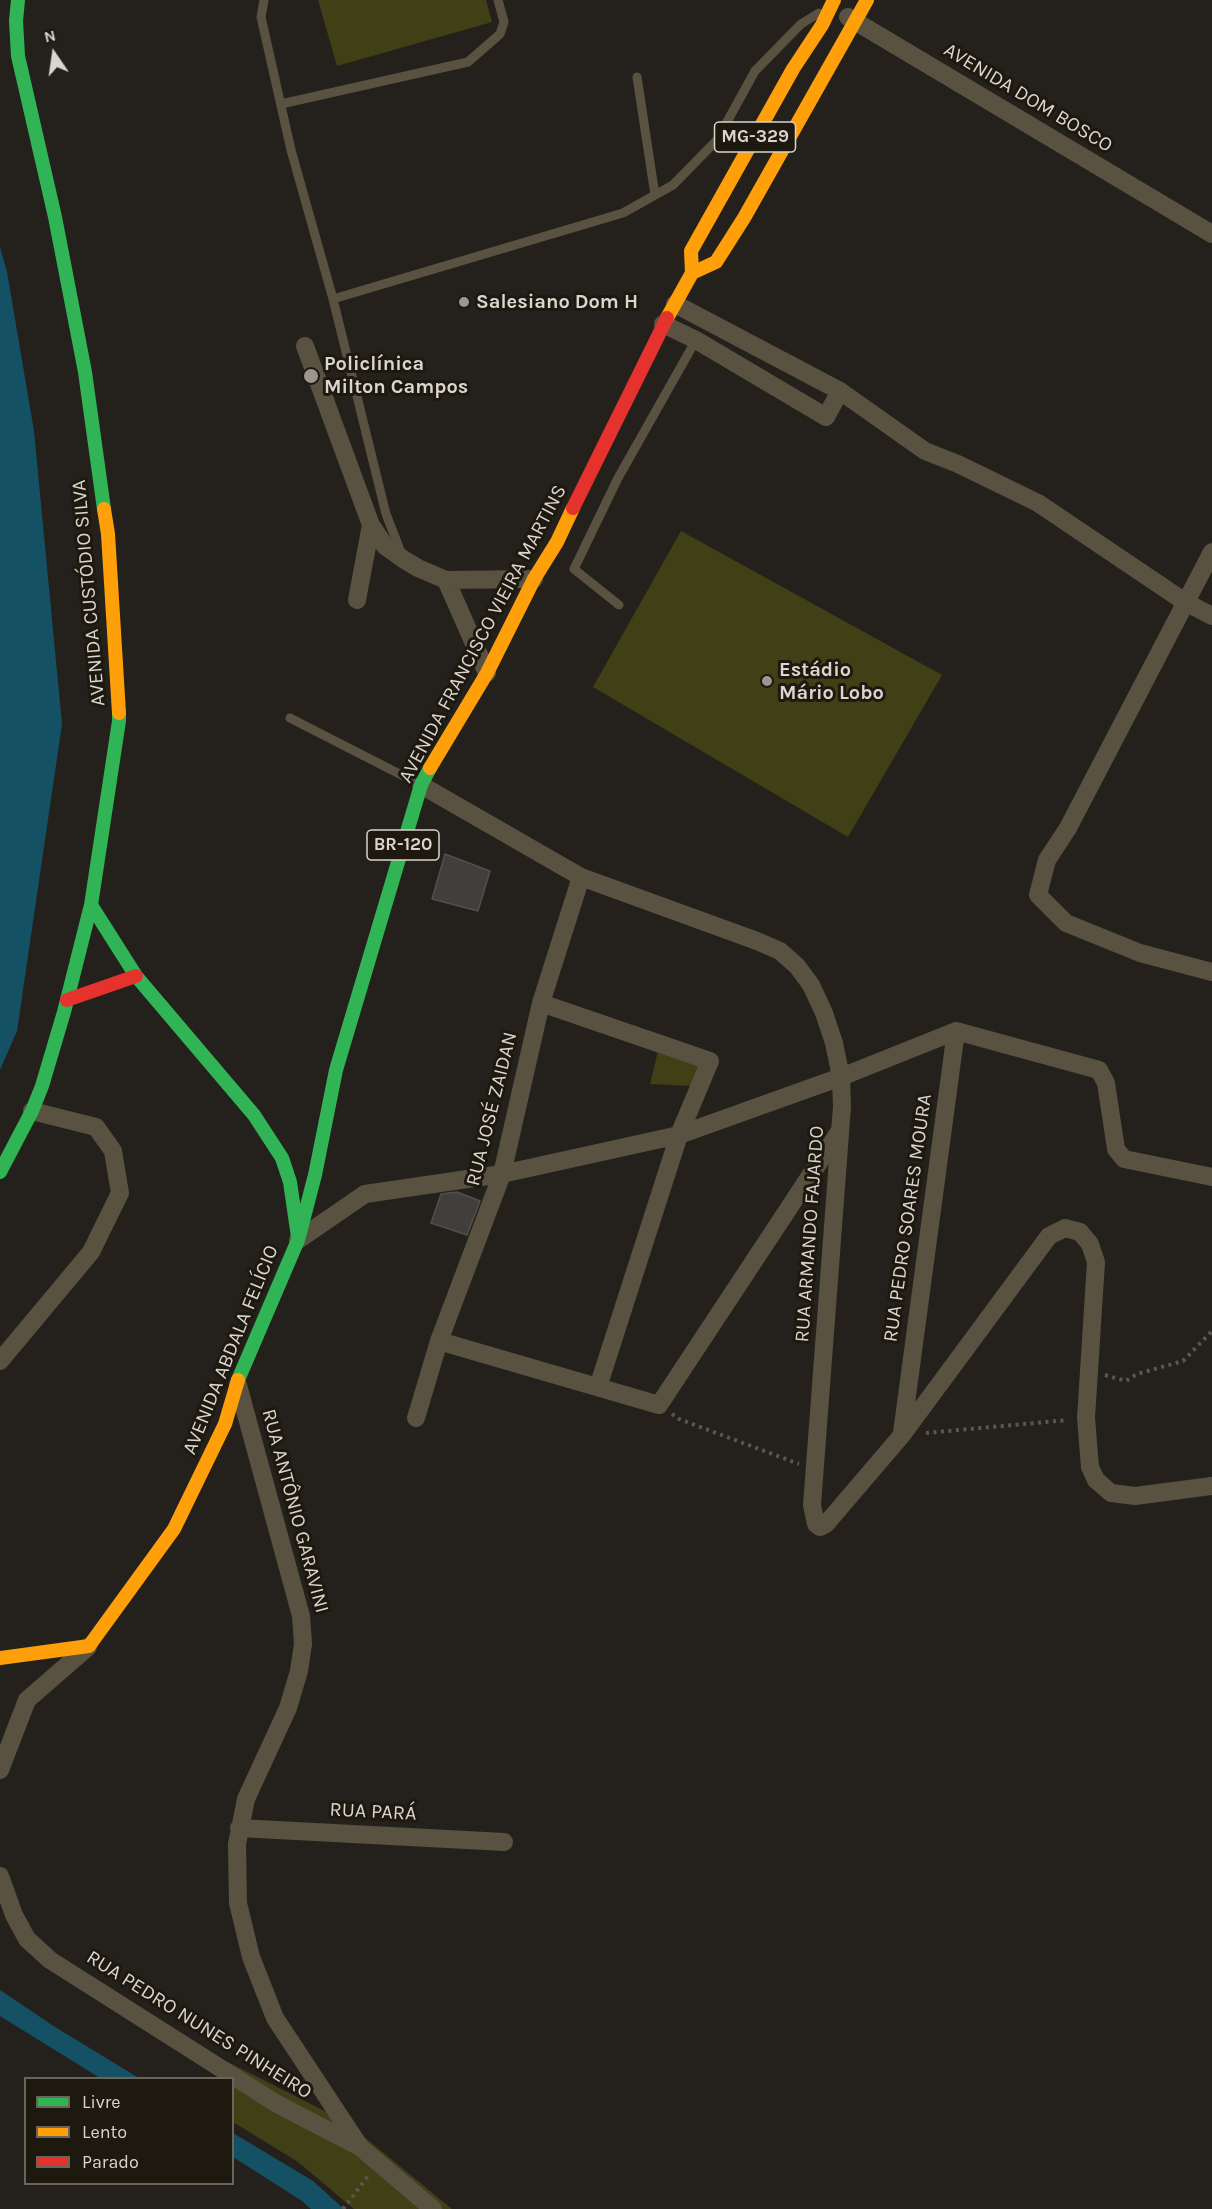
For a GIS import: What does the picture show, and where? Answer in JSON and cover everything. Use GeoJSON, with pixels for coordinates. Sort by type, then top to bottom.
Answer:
{"type":"FeatureCollection","features":[{"type":"Feature","properties":{"kind":"main road","name":"AVENIDA CUSTÓDIO SILVA"},"geometry":{"type":"LineString","coordinates":[[0,1172],[32,1111],[42,1086],[66,1006],[90,905],[119,721],[108,534],[85,372],[55,217],[18,56],[16,21],[18,0]]}},
{"type":"Feature","properties":{"kind":"main road"},"geometry":{"type":"LineString","coordinates":[[692,273],[716,262],[749,209],[867,0]]}},
{"type":"Feature","properties":{"kind":"main road","name":"AVENIDA FRANCISCO VIEIRA MARTINS"},"geometry":{"type":"LineString","coordinates":[[298,1240],[315,1175],[336,1070],[421,785],[487,673],[534,579],[556,542],[663,324],[692,273],[691,251],[793,69],[822,25],[829,2]]}},
{"type":"Feature","properties":{"kind":"main road","name":"AVENIDA ABDALA FELÍCIO"},"geometry":{"type":"LineString","coordinates":[[89,1646],[174,1529],[225,1424],[237,1383],[298,1240],[290,1182],[282,1158],[254,1115],[136,976],[90,905]]}},
{"type":"Feature","properties":{"kind":"main road"},"geometry":{"type":"LineString","coordinates":[[66,1006],[136,976]]}},
{"type":"Feature","properties":{"kind":"main road"},"geometry":{"type":"LineString","coordinates":[[0,1658],[89,1646]]}},
{"type":"Feature","properties":{"kind":"street","name":"AVENIDA DOM BOSCO"},"geometry":{"type":"LineString","coordinates":[[829,2],[856,21],[1212,234]]}},
{"type":"Feature","properties":{"kind":"street"},"geometry":{"type":"LineString","coordinates":[[675,304],[840,391],[925,451],[958,464],[1038,503],[1185,602],[1212,616]]}},
{"type":"Feature","properties":{"kind":"street"},"geometry":{"type":"LineString","coordinates":[[663,324],[696,340],[826,417],[840,391]]}},
{"type":"Feature","properties":{"kind":"street"},"geometry":{"type":"LineString","coordinates":[[305,346],[370,525],[385,546],[418,568],[446,580],[534,579]]}},
{"type":"Feature","properties":{"kind":"street"},"geometry":{"type":"LineString","coordinates":[[357,600],[370,525]]}},
{"type":"Feature","properties":{"kind":"street"},"geometry":{"type":"LineString","coordinates":[[1212,552],[1068,828],[1047,860],[1038,896],[1066,923],[1140,953],[1212,972]]}},
{"type":"Feature","properties":{"kind":"street"},"geometry":{"type":"LineString","coordinates":[[446,580],[487,673]]}},
{"type":"Feature","properties":{"kind":"street","name":"RUA ARMANDO FAJARDO"},"geometry":{"type":"LineString","coordinates":[[421,785],[581,877],[757,940],[780,951],[797,966],[811,985],[824,1013],[842,1077],[841,1130],[814,1470],[813,1511],[816,1524],[820,1527],[826,1524],[902,1435],[1049,1236],[1065,1228],[1080,1232],[1090,1244],[1096,1262],[1089,1370]]}},
{"type":"Feature","properties":{"kind":"street","name":"RUA JOSÉ ZAIDAN"},"geometry":{"type":"LineString","coordinates":[[416,1418],[439,1341],[502,1174],[541,1003],[581,877]]}},
{"type":"Feature","properties":{"kind":"street"},"geometry":{"type":"LineString","coordinates":[[541,1003],[710,1061],[679,1135],[598,1387]]}},
{"type":"Feature","properties":{"kind":"street"},"geometry":{"type":"LineString","coordinates":[[298,1240],[364,1194],[502,1174],[679,1135],[842,1077],[956,1031],[1099,1070],[1106,1083],[1116,1149],[1124,1159],[1212,1177]]}},
{"type":"Feature","properties":{"kind":"street","name":"RUA PEDRO SOARES MOURA"},"geometry":{"type":"LineString","coordinates":[[902,1435],[956,1031]]}},
{"type":"Feature","properties":{"kind":"street"},"geometry":{"type":"LineString","coordinates":[[0,1361],[91,1252],[120,1192],[114,1151],[96,1127],[32,1111]]}},
{"type":"Feature","properties":{"kind":"street"},"geometry":{"type":"LineString","coordinates":[[439,1341],[659,1405],[841,1130]]}},
{"type":"Feature","properties":{"kind":"street"},"geometry":{"type":"LineString","coordinates":[[1089,1370],[1086,1418],[1090,1467],[1096,1480],[1111,1493],[1135,1496],[1208,1488]]}},
{"type":"Feature","properties":{"kind":"street","name":"RUA ANTÔNIO GARAVINI"},"geometry":{"type":"LineString","coordinates":[[237,1383],[301,1616],[303,1644],[299,1671],[288,1708],[246,1800],[237,1844],[238,1903],[251,1957],[275,2018],[360,2147]]}},
{"type":"Feature","properties":{"kind":"street"},"geometry":{"type":"LineString","coordinates":[[0,1770],[27,1700],[89,1646]]}},
{"type":"Feature","properties":{"kind":"street","name":"RUA PARÁ"},"geometry":{"type":"LineString","coordinates":[[239,1828],[504,1842]]}},
{"type":"Feature","properties":{"kind":"street","name":"RUA PEDRO NUNES PINHEIRO"},"geometry":{"type":"LineString","coordinates":[[0,1876],[14,1915],[27,1939],[50,1959],[277,2104],[360,2147],[433,2209]]}},
{"type":"Feature","properties":{"kind":"lane"},"geometry":{"type":"LineString","coordinates":[[264,0],[261,17],[291,150],[333,299],[386,514],[403,559]]}},
{"type":"Feature","properties":{"kind":"lane"},"geometry":{"type":"LineString","coordinates":[[281,104],[468,62],[500,34],[504,22],[498,0]]}},
{"type":"Feature","properties":{"kind":"lane"},"geometry":{"type":"LineString","coordinates":[[333,299],[623,213],[673,185],[717,140],[755,71],[801,24],[829,2]]}},
{"type":"Feature","properties":{"kind":"lane"},"geometry":{"type":"LineString","coordinates":[[637,77],[655,195]]}},
{"type":"Feature","properties":{"kind":"lane"},"geometry":{"type":"LineString","coordinates":[[619,605],[574,569],[618,478],[696,340]]}},
{"type":"Feature","properties":{"kind":"lane"},"geometry":{"type":"LineString","coordinates":[[290,718],[421,785]]}},
{"type":"Feature","properties":{"kind":"path"},"geometry":{"type":"LineString","coordinates":[[1089,1370],[1126,1381],[1137,1374],[1183,1361],[1212,1331]]}},
{"type":"Feature","properties":{"kind":"path"},"geometry":{"type":"LineString","coordinates":[[659,1405],[679,1419],[814,1470]]}},
{"type":"Feature","properties":{"kind":"path"},"geometry":{"type":"LineString","coordinates":[[902,1435],[1086,1418]]}},
{"type":"Feature","properties":{"kind":"path"},"geometry":{"type":"LineString","coordinates":[[343,2209],[377,2163]]}},
{"type":"Feature","properties":{"kind":"shaded area"},"geometry":{"type":"Polygon","coordinates":[[[318,0],[486,0],[492,22],[337,66],[318,0]]]}},
{"type":"Feature","properties":{"kind":"shaded area","name":"Estádio Mário Lobo"},"geometry":{"type":"Polygon","coordinates":[[[681,531],[942,675],[848,837],[593,687],[681,531]]]}},
{"type":"Feature","properties":{"kind":"shaded area"},"geometry":{"type":"Polygon","coordinates":[[[658,1051],[702,1062],[693,1086],[650,1084],[658,1051]]]}},
{"type":"Feature","properties":{"kind":"shaded area"},"geometry":{"type":"Polygon","coordinates":[[[228,2062],[346,2122],[452,2209],[354,2209],[298,2162],[234,2123],[234,2077],[218,2077],[228,2062]]]}},
{"type":"Feature","properties":{"kind":"water"},"geometry":{"type":"Polygon","coordinates":[[[0,247],[7,272],[34,431],[62,724],[17,1031],[0,1070],[0,247]]]}},
{"type":"Feature","properties":{"kind":"water"},"geometry":{"type":"Polygon","coordinates":[[[0,1990],[55,2027],[137,2077],[98,2077],[0,2016],[0,1990]]]}},
{"type":"Feature","properties":{"kind":"water"},"geometry":{"type":"Polygon","coordinates":[[[234,2134],[313,2181],[344,2209],[311,2209],[234,2158],[234,2134]]]}},
{"type":"Feature","properties":{"kind":"building"},"geometry":{"type":"Polygon","coordinates":[[[445,854],[490,871],[478,911],[432,899],[445,854]]]}},
{"type":"Feature","properties":{"kind":"building"},"geometry":{"type":"Polygon","coordinates":[[[457,1192],[480,1201],[467,1235],[431,1223],[441,1194],[457,1192]]]}},
{"type":"Feature","properties":{"kind":"traffic: fast"},"geometry":{"type":"LineString","coordinates":[[18,0],[16,21],[18,56],[55,217],[85,372],[104,509]]}},
{"type":"Feature","properties":{"kind":"traffic: fast"},"geometry":{"type":"LineString","coordinates":[[0,1172],[32,1111],[42,1086],[64,1012],[91,905],[119,713]]}},
{"type":"Feature","properties":{"kind":"traffic: fast"},"geometry":{"type":"LineString","coordinates":[[238,1380],[298,1240],[315,1175],[336,1070],[421,785],[430,768]]}},
{"type":"Feature","properties":{"kind":"traffic: fast"},"geometry":{"type":"LineString","coordinates":[[91,905],[136,976],[254,1115],[282,1158],[290,1182],[298,1237]]}},
{"type":"Feature","properties":{"kind":"traffic: slow"},"geometry":{"type":"LineString","coordinates":[[667,318],[692,273],[691,251],[793,69],[822,25],[834,0]]}},
{"type":"Feature","properties":{"kind":"traffic: slow"},"geometry":{"type":"LineString","coordinates":[[692,273],[716,262],[744,218],[867,0]]}},
{"type":"Feature","properties":{"kind":"traffic: slow"},"geometry":{"type":"LineString","coordinates":[[430,768],[487,673],[573,508]]}},
{"type":"Feature","properties":{"kind":"traffic: slow"},"geometry":{"type":"LineString","coordinates":[[104,509],[108,534],[119,713]]}},
{"type":"Feature","properties":{"kind":"traffic: slow"},"geometry":{"type":"LineString","coordinates":[[0,1658],[89,1646],[174,1529],[225,1424],[238,1380]]}},
{"type":"Feature","properties":{"kind":"traffic: jam"},"geometry":{"type":"LineString","coordinates":[[573,508],[667,318]]}},
{"type":"Feature","properties":{"kind":"traffic: jam"},"geometry":{"type":"LineString","coordinates":[[67,1000],[136,976]]}},
{"type":"Feature","properties":{"kind":"place","name":"Salesiano Dom H"},"geometry":{"type":"Point","coordinates":[464,302]}},
{"type":"Feature","properties":{"kind":"place","name":"Policlínica Milton Campos"},"geometry":{"type":"Point","coordinates":[311,376]}},
{"type":"Feature","properties":{"kind":"place","name":"Estádio Mário Lobo"},"geometry":{"type":"Point","coordinates":[767,681]}}]}
